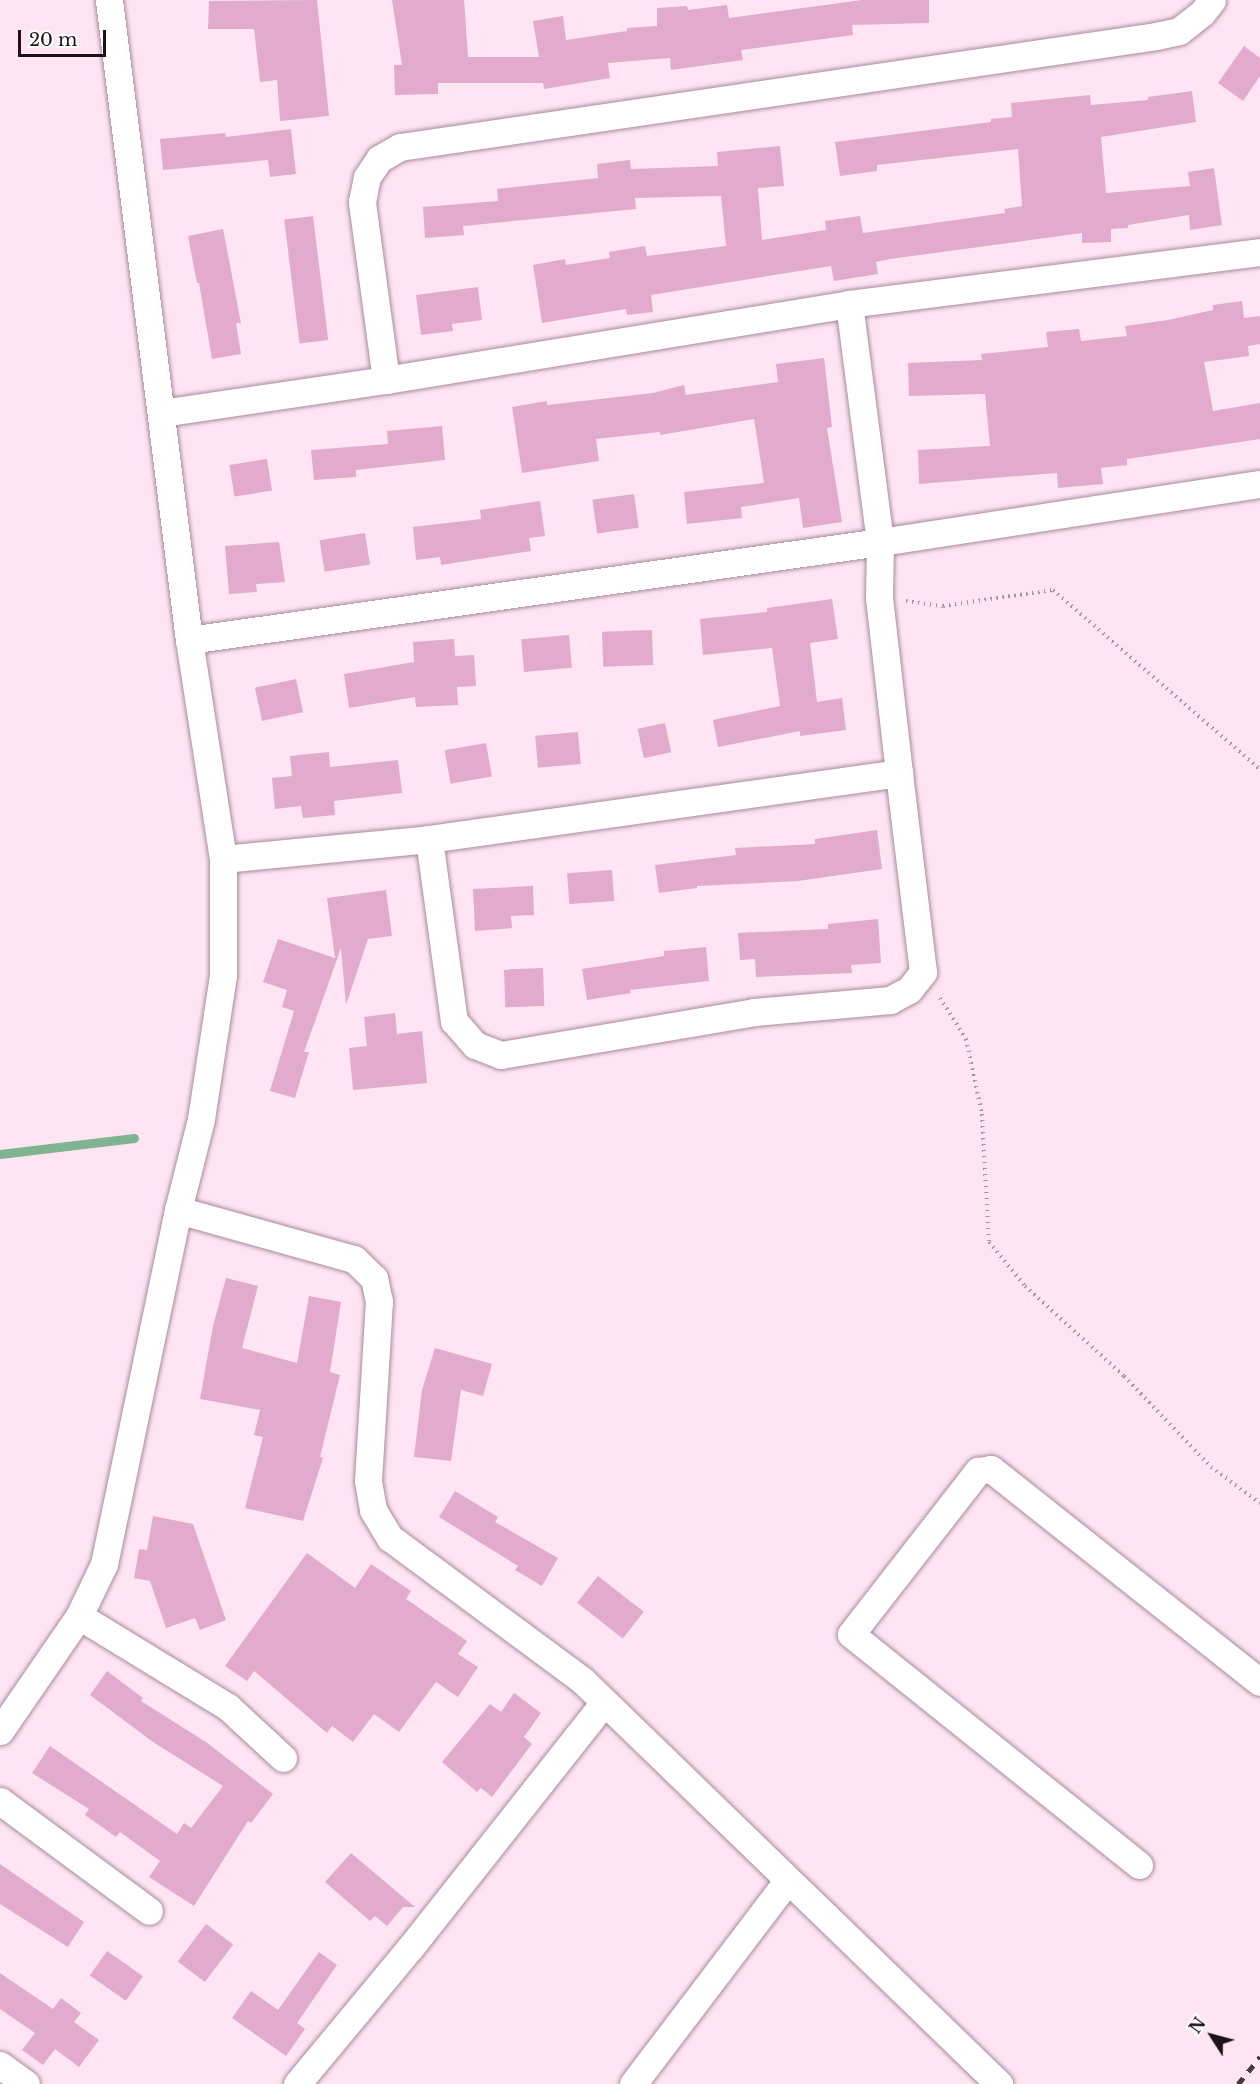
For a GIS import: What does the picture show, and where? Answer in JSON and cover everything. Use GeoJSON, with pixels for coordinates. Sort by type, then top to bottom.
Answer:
{"type":"FeatureCollection","features":[{"type":"Feature","properties":{"kind":"street"},"geometry":{"type":"LineString","coordinates":[[0,1731],[79,1616],[104,1564],[178,1210],[201,1119],[224,975],[223,859],[189,640],[109,0]]}},
{"type":"Feature","properties":{"kind":"street"},"geometry":{"type":"LineString","coordinates":[[386,380],[362,202],[367,177],[379,159],[400,147],[1156,36],[1179,31],[1202,13],[1212,0]]}},
{"type":"Feature","properties":{"kind":"street"},"geometry":{"type":"LineString","coordinates":[[162,413],[386,380],[849,304],[1260,252]]}},
{"type":"Feature","properties":{"kind":"street"},"geometry":{"type":"LineString","coordinates":[[429,839],[454,1021],[475,1045],[501,1055],[754,1012],[890,1000],[909,990],[923,972],[879,598],[880,542],[849,304]]}},
{"type":"Feature","properties":{"kind":"street"},"geometry":{"type":"LineString","coordinates":[[189,640],[880,542],[1260,484]]}},
{"type":"Feature","properties":{"kind":"street"},"geometry":{"type":"LineString","coordinates":[[223,859],[429,839],[899,773]]}},
{"type":"Feature","properties":{"kind":"street"},"geometry":{"type":"LineString","coordinates":[[178,1210],[354,1259],[374,1278],[379,1301],[368,1481],[373,1510],[390,1538],[582,1680],[999,2084]]}},
{"type":"Feature","properties":{"kind":"street"},"geometry":{"type":"LineString","coordinates":[[1139,1865],[851,1634],[978,1471],[991,1469],[1260,1682]]}},
{"type":"Feature","properties":{"kind":"street"},"geometry":{"type":"LineString","coordinates":[[79,1616],[228,1707],[283,1758]]}},
{"type":"Feature","properties":{"kind":"street"},"geometry":{"type":"LineString","coordinates":[[297,2084],[410,1948],[604,1702]]}},
{"type":"Feature","properties":{"kind":"street"},"geometry":{"type":"LineString","coordinates":[[0,1801],[149,1911]]}},
{"type":"Feature","properties":{"kind":"street"},"geometry":{"type":"LineString","coordinates":[[633,2084],[787,1881]]}},
{"type":"Feature","properties":{"kind":"street"},"geometry":{"type":"LineString","coordinates":[[0,2065],[26,2084]]}},
{"type":"Feature","properties":{"kind":"path"},"geometry":{"type":"LineString","coordinates":[[879,598],[943,606],[1053,590],[1260,769]]}},
{"type":"Feature","properties":{"kind":"path"},"geometry":{"type":"LineString","coordinates":[[923,972],[966,1039],[982,1114],[989,1242],[1025,1286],[1124,1376],[1212,1467],[1260,1503]]}},
{"type":"Feature","properties":{"kind":"building"},"geometry":{"type":"Polygon","coordinates":[[[317,0],[329,116],[280,121],[277,80],[260,82],[254,29],[208,29],[209,1],[317,0]]]}},
{"type":"Feature","properties":{"kind":"building"},"geometry":{"type":"Polygon","coordinates":[[[392,0],[464,0],[468,57],[539,57],[533,21],[563,16],[566,40],[627,31],[627,28],[657,26],[657,8],[687,6],[688,10],[727,5],[729,18],[862,0],[929,0],[929,23],[852,25],[853,35],[741,50],[743,60],[671,70],[670,58],[608,63],[610,78],[544,89],[543,83],[438,83],[438,94],[395,95],[394,65],[402,65],[392,0]]]}},
{"type":"Feature","properties":{"kind":"building"},"geometry":{"type":"Polygon","coordinates":[[[1244,46],[1260,58],[1260,76],[1243,101],[1218,83],[1244,46]]]}},
{"type":"Feature","properties":{"kind":"building"},"geometry":{"type":"Polygon","coordinates":[[[1192,91],[1196,122],[1101,137],[1106,193],[1190,186],[1188,172],[1214,168],[1222,225],[1190,230],[1189,215],[1128,225],[1128,228],[1111,229],[1111,242],[1082,243],[1082,233],[890,259],[876,262],[878,274],[834,281],[831,266],[651,295],[653,312],[627,315],[626,309],[542,323],[533,265],[565,259],[566,265],[610,258],[609,252],[645,246],[647,256],[726,246],[721,196],[635,198],[636,209],[463,226],[464,235],[425,238],[423,207],[498,201],[497,189],[598,178],[597,164],[630,160],[631,169],[718,166],[717,152],[780,146],[784,186],[758,188],[762,240],[826,230],[825,221],[860,216],[863,233],[1005,213],[1004,209],[1022,206],[1018,149],[877,165],[877,171],[840,176],[835,142],[991,122],[991,119],[1012,117],[1011,103],[1090,95],[1091,105],[1148,100],[1148,97],[1192,91]]]}},
{"type":"Feature","properties":{"kind":"building"},"geometry":{"type":"Polygon","coordinates":[[[291,129],[296,174],[270,177],[268,160],[163,170],[160,139],[225,133],[226,137],[291,129]]]}},
{"type":"Feature","properties":{"kind":"building"},"geometry":{"type":"Polygon","coordinates":[[[313,216],[328,340],[299,344],[284,220],[313,216]]]}},
{"type":"Feature","properties":{"kind":"building"},"geometry":{"type":"Polygon","coordinates":[[[223,229],[241,323],[236,323],[241,354],[212,359],[188,236],[223,229]]]}},
{"type":"Feature","properties":{"kind":"building"},"geometry":{"type":"Polygon","coordinates":[[[478,287],[482,320],[452,324],[453,331],[421,335],[416,295],[478,287]]]}},
{"type":"Feature","properties":{"kind":"building"},"geometry":{"type":"Polygon","coordinates":[[[1242,301],[1244,318],[1260,316],[1260,344],[1248,346],[1249,356],[1204,362],[1213,411],[1260,403],[1260,439],[1127,459],[1127,465],[1101,468],[1103,484],[1058,488],[1057,473],[919,484],[918,450],[990,446],[985,394],[909,396],[908,363],[982,360],[981,354],[1048,347],[1046,332],[1079,329],[1081,341],[1127,336],[1125,326],[1168,320],[1213,310],[1213,305],[1242,301]]]}},
{"type":"Feature","properties":{"kind":"building"},"geometry":{"type":"Polygon","coordinates":[[[824,358],[832,427],[827,428],[842,522],[803,528],[799,498],[741,507],[742,518],[687,524],[684,492],[764,483],[754,419],[660,435],[660,432],[596,439],[599,461],[522,473],[512,407],[547,401],[547,405],[653,393],[684,385],[686,395],[778,382],[776,364],[824,358]]]}},
{"type":"Feature","properties":{"kind":"building"},"geometry":{"type":"Polygon","coordinates":[[[442,426],[445,460],[356,470],[356,477],[314,480],[311,450],[388,444],[387,431],[442,426]]]}},
{"type":"Feature","properties":{"kind":"building"},"geometry":{"type":"Polygon","coordinates":[[[267,459],[272,491],[234,497],[229,465],[267,459]]]}},
{"type":"Feature","properties":{"kind":"building"},"geometry":{"type":"Polygon","coordinates":[[[634,494],[639,528],[597,534],[592,500],[634,494]]]}},
{"type":"Feature","properties":{"kind":"building"},"geometry":{"type":"Polygon","coordinates":[[[540,501],[545,536],[529,538],[531,551],[441,565],[440,557],[416,560],[413,527],[481,519],[480,510],[540,501]]]}},
{"type":"Feature","properties":{"kind":"building"},"geometry":{"type":"Polygon","coordinates":[[[365,533],[370,565],[325,572],[320,540],[365,533]]]}},
{"type":"Feature","properties":{"kind":"building"},"geometry":{"type":"Polygon","coordinates":[[[279,542],[285,582],[256,584],[257,592],[229,594],[225,546],[279,542]]]}},
{"type":"Feature","properties":{"kind":"building"},"geometry":{"type":"Polygon","coordinates":[[[832,599],[838,639],[810,643],[817,702],[842,698],[846,730],[800,736],[800,731],[718,747],[713,720],[780,706],[772,648],[703,655],[700,619],[767,612],[767,608],[832,599]]]}},
{"type":"Feature","properties":{"kind":"building"},"geometry":{"type":"Polygon","coordinates":[[[652,630],[653,665],[603,667],[602,632],[652,630]]]}},
{"type":"Feature","properties":{"kind":"building"},"geometry":{"type":"Polygon","coordinates":[[[569,635],[572,668],[524,672],[521,639],[569,635]]]}},
{"type":"Feature","properties":{"kind":"building"},"geometry":{"type":"Polygon","coordinates":[[[454,639],[455,656],[474,655],[476,686],[457,687],[458,705],[416,707],[415,697],[349,708],[344,674],[414,662],[413,642],[454,639]]]}},
{"type":"Feature","properties":{"kind":"building"},"geometry":{"type":"Polygon","coordinates":[[[296,679],[303,712],[262,721],[255,688],[296,679]]]}},
{"type":"Feature","properties":{"kind":"building"},"geometry":{"type":"Polygon","coordinates":[[[665,723],[671,752],[644,758],[638,729],[665,723]]]}},
{"type":"Feature","properties":{"kind":"building"},"geometry":{"type":"Polygon","coordinates":[[[578,732],[581,764],[538,768],[535,736],[578,732]]]}},
{"type":"Feature","properties":{"kind":"building"},"geometry":{"type":"Polygon","coordinates":[[[486,743],[492,776],[451,784],[445,750],[486,743]]]}},
{"type":"Feature","properties":{"kind":"building"},"geometry":{"type":"Polygon","coordinates":[[[329,752],[330,767],[398,760],[402,793],[334,801],[335,815],[303,818],[301,806],[275,809],[272,778],[292,776],[290,756],[329,752]]]}},
{"type":"Feature","properties":{"kind":"building"},"geometry":{"type":"Polygon","coordinates":[[[877,830],[882,869],[798,881],[697,886],[697,888],[659,893],[655,865],[736,855],[735,848],[815,844],[815,839],[877,830]]]}},
{"type":"Feature","properties":{"kind":"building"},"geometry":{"type":"Polygon","coordinates":[[[612,870],[614,901],[569,904],[567,873],[612,870]]]}},
{"type":"Feature","properties":{"kind":"building"},"geometry":{"type":"Polygon","coordinates":[[[533,886],[534,915],[511,916],[512,928],[475,931],[473,889],[533,886]]]}},
{"type":"Feature","properties":{"kind":"building"},"geometry":{"type":"Polygon","coordinates":[[[386,890],[392,936],[368,939],[346,1005],[341,948],[304,1052],[309,1052],[295,1098],[270,1091],[294,1011],[282,1007],[287,990],[263,982],[278,939],[335,958],[327,898],[386,890]]]}},
{"type":"Feature","properties":{"kind":"building"},"geometry":{"type":"Polygon","coordinates":[[[878,919],[881,963],[851,965],[852,973],[756,977],[755,959],[740,960],[738,933],[828,929],[828,924],[878,919]]]}},
{"type":"Feature","properties":{"kind":"building"},"geometry":{"type":"Polygon","coordinates":[[[706,947],[709,981],[630,990],[631,993],[587,1000],[582,969],[664,956],[664,951],[706,947]]]}},
{"type":"Feature","properties":{"kind":"building"},"geometry":{"type":"Polygon","coordinates":[[[543,968],[544,1006],[505,1007],[504,969],[543,968]]]}},
{"type":"Feature","properties":{"kind":"building"},"geometry":{"type":"Polygon","coordinates":[[[395,1013],[397,1034],[422,1031],[427,1083],[353,1090],[349,1048],[367,1046],[364,1017],[395,1013]]]}},
{"type":"Feature","properties":{"kind":"building"},"geometry":{"type":"Polygon","coordinates":[[[226,1278],[258,1286],[242,1348],[297,1363],[309,1296],[341,1302],[330,1372],[340,1375],[320,1457],[323,1458],[303,1521],[245,1508],[263,1437],[254,1435],[260,1410],[200,1399],[213,1326],[226,1278]]]}},
{"type":"Feature","properties":{"kind":"building"},"geometry":{"type":"Polygon","coordinates":[[[435,1348],[492,1364],[483,1396],[461,1390],[451,1461],[414,1457],[422,1390],[435,1348]]]}},
{"type":"Feature","properties":{"kind":"building"},"geometry":{"type":"Polygon","coordinates":[[[455,1491],[498,1517],[495,1522],[558,1558],[542,1586],[515,1570],[518,1566],[439,1517],[455,1491]]]}},
{"type":"Feature","properties":{"kind":"building"},"geometry":{"type":"Polygon","coordinates":[[[153,1516],[193,1524],[226,1620],[200,1630],[195,1618],[166,1628],[150,1581],[134,1578],[139,1549],[147,1550],[153,1516]]]}},
{"type":"Feature","properties":{"kind":"building"},"geometry":{"type":"Polygon","coordinates":[[[307,1553],[355,1588],[371,1564],[411,1591],[406,1599],[467,1641],[458,1654],[478,1667],[458,1697],[436,1682],[399,1732],[374,1714],[353,1742],[332,1726],[327,1733],[254,1671],[247,1681],[225,1666],[307,1553]]]}},
{"type":"Feature","properties":{"kind":"building"},"geometry":{"type":"Polygon","coordinates":[[[598,1576],[644,1612],[623,1639],[577,1603],[598,1576]]]}},
{"type":"Feature","properties":{"kind":"building"},"geometry":{"type":"Polygon","coordinates":[[[107,1671],[143,1698],[141,1701],[206,1742],[273,1794],[251,1823],[248,1821],[194,1906],[149,1877],[160,1861],[120,1832],[116,1837],[85,1815],[89,1809],[32,1773],[50,1746],[177,1834],[184,1823],[191,1828],[223,1786],[153,1742],[90,1695],[107,1671]]]}},
{"type":"Feature","properties":{"kind":"building"},"geometry":{"type":"Polygon","coordinates":[[[514,1693],[541,1713],[524,1737],[532,1744],[492,1797],[481,1788],[477,1792],[442,1762],[490,1704],[501,1712],[514,1693]]]}},
{"type":"Feature","properties":{"kind":"building"},"geometry":{"type":"Polygon","coordinates":[[[351,1853],[415,1907],[403,1907],[387,1926],[375,1916],[370,1921],[325,1882],[351,1853]]]}},
{"type":"Feature","properties":{"kind":"building"},"geometry":{"type":"Polygon","coordinates":[[[0,1864],[84,1922],[68,1947],[0,1904],[0,1864]]]}},
{"type":"Feature","properties":{"kind":"building"},"geometry":{"type":"Polygon","coordinates":[[[206,1924],[233,1944],[205,1982],[178,1962],[206,1924]]]}},
{"type":"Feature","properties":{"kind":"building"},"geometry":{"type":"Polygon","coordinates":[[[107,1951],[143,1976],[126,2001],[90,1976],[107,1951]]]}},
{"type":"Feature","properties":{"kind":"building"},"geometry":{"type":"Polygon","coordinates":[[[319,1952],[337,1965],[297,2023],[305,2029],[286,2056],[232,2018],[251,1991],[278,2010],[319,1952]]]}},
{"type":"Feature","properties":{"kind":"building"},"geometry":{"type":"Polygon","coordinates":[[[0,1973],[53,2009],[61,1998],[81,2013],[74,2022],[99,2040],[79,2067],[55,2049],[43,2065],[22,2050],[35,2033],[0,2009],[0,1973]]]}},
{"type":"Feature","properties":{"kind":"waterway"},"geometry":{"type":"LineString","coordinates":[[0,1154],[134,1138]]}},
{"type":"Feature","properties":{"kind":"railway"},"geometry":{"type":"LineString","coordinates":[[1238,2084],[1260,2057]]}}]}
